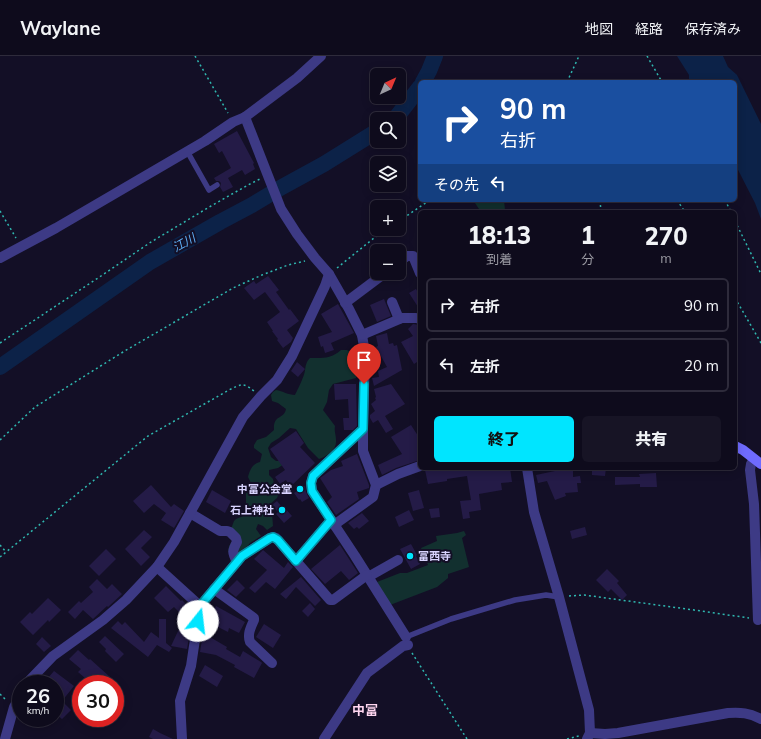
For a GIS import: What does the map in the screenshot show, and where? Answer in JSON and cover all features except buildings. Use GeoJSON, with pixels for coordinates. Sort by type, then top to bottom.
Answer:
{"type":"FeatureCollection","features":[{"type":"Feature","properties":{"kind":"street"},"geometry":{"type":"LineString","coordinates":[[0,258],[56,228],[205,141],[233,122],[245,117],[297,78],[321,56]]}},
{"type":"Feature","properties":{"kind":"street"},"geometry":{"type":"LineString","coordinates":[[245,117],[276,200],[297,234],[329,274],[346,303],[362,336],[365,353],[363,451],[376,485],[373,497],[332,522],[296,561]]}},
{"type":"Feature","properties":{"kind":"street"},"geometry":{"type":"LineString","coordinates":[[406,257],[413,256],[418,268]]}},
{"type":"Feature","properties":{"kind":"street"},"geometry":{"type":"LineString","coordinates":[[35,675],[53,656],[103,620],[126,600],[157,567],[174,542],[244,417],[261,396],[277,380],[292,356],[325,286],[329,274]]}},
{"type":"Feature","properties":{"kind":"street"},"geometry":{"type":"LineString","coordinates":[[346,303],[376,280]]}},
{"type":"Feature","properties":{"kind":"street"},"geometry":{"type":"LineString","coordinates":[[392,302],[399,319]]}},
{"type":"Feature","properties":{"kind":"street"},"geometry":{"type":"LineString","coordinates":[[362,336],[399,319],[407,317],[418,318]]}},
{"type":"Feature","properties":{"kind":"street"},"geometry":{"type":"LineString","coordinates":[[324,739],[367,674],[403,646],[407,641],[312,491],[311,483],[313,476],[363,429]]}},
{"type":"Feature","properties":{"kind":"street"},"geometry":{"type":"LineString","coordinates":[[737,447],[758,461]]}},
{"type":"Feature","properties":{"kind":"street"},"geometry":{"type":"LineString","coordinates":[[758,461],[751,464],[750,470],[754,504],[758,620]]}},
{"type":"Feature","properties":{"kind":"street"},"geometry":{"type":"LineString","coordinates":[[376,485],[398,474],[418,467]]}},
{"type":"Feature","properties":{"kind":"street"},"geometry":{"type":"LineString","coordinates":[[527,470],[534,512],[589,710],[588,736],[618,733],[734,712],[750,714],[761,719]]}},
{"type":"Feature","properties":{"kind":"street"},"geometry":{"type":"LineString","coordinates":[[190,513],[220,532],[230,532],[236,538],[237,542],[233,552],[237,562]]}},
{"type":"Feature","properties":{"kind":"street"},"geometry":{"type":"LineString","coordinates":[[182,739],[180,701],[191,666],[200,606],[242,556],[273,537],[278,540],[330,600],[367,576],[398,560]]}},
{"type":"Feature","properties":{"kind":"street"},"geometry":{"type":"LineString","coordinates":[[157,567],[200,606]]}},
{"type":"Feature","properties":{"kind":"street"},"geometry":{"type":"LineString","coordinates":[[214,589],[254,618],[248,637],[250,642],[272,663]]}},
{"type":"Feature","properties":{"kind":"street"},"geometry":{"type":"LineString","coordinates":[[5,739],[12,714]]}},
{"type":"Feature","properties":{"kind":"lane"},"geometry":{"type":"LineString","coordinates":[[187,151],[209,190],[217,186]]}},
{"type":"Feature","properties":{"kind":"lane"},"geometry":{"type":"LineString","coordinates":[[407,641],[451,619],[515,600],[546,595],[558,597]]}},
{"type":"Feature","properties":{"kind":"path"},"geometry":{"type":"LineString","coordinates":[[195,56],[233,122]]}},
{"type":"Feature","properties":{"kind":"path"},"geometry":{"type":"LineString","coordinates":[[568,80],[579,56]]}},
{"type":"Feature","properties":{"kind":"path"},"geometry":{"type":"LineString","coordinates":[[647,56],[661,80]]}},
{"type":"Feature","properties":{"kind":"path"},"geometry":{"type":"LineString","coordinates":[[0,343],[151,242],[248,185],[269,180]]}},
{"type":"Feature","properties":{"kind":"path"},"geometry":{"type":"LineString","coordinates":[[406,216],[427,202]]}},
{"type":"Feature","properties":{"kind":"path"},"geometry":{"type":"LineString","coordinates":[[0,211],[21,246]]}},
{"type":"Feature","properties":{"kind":"path"},"geometry":{"type":"LineString","coordinates":[[737,225],[761,274]]}},
{"type":"Feature","properties":{"kind":"path"},"geometry":{"type":"LineString","coordinates":[[329,274],[377,236]]}},
{"type":"Feature","properties":{"kind":"path"},"geometry":{"type":"LineString","coordinates":[[0,440],[35,406],[123,352],[233,288],[288,265],[316,258]]}},
{"type":"Feature","properties":{"kind":"path"},"geometry":{"type":"LineString","coordinates":[[737,301],[761,343]]}},
{"type":"Feature","properties":{"kind":"path"},"geometry":{"type":"LineString","coordinates":[[0,557],[148,436],[240,384],[247,385],[261,396]]}},
{"type":"Feature","properties":{"kind":"path"},"geometry":{"type":"LineString","coordinates":[[0,545],[6,552]]}},
{"type":"Feature","properties":{"kind":"path"},"geometry":{"type":"LineString","coordinates":[[558,597],[584,596],[758,620]]}},
{"type":"Feature","properties":{"kind":"path"},"geometry":{"type":"LineString","coordinates":[[407,641],[467,739]]}},
{"type":"Feature","properties":{"kind":"green space"},"geometry":{"type":"Polygon","coordinates":[[[474,202],[504,202],[505,210],[480,210],[474,202]]]}},
{"type":"Feature","properties":{"kind":"green space"},"geometry":{"type":"Polygon","coordinates":[[[341,350],[347,350],[357,356],[360,366],[356,378],[333,384],[329,390],[327,402],[323,410],[335,426],[335,447],[328,454],[319,459],[308,448],[296,429],[290,428],[271,443],[268,448],[271,457],[276,461],[282,461],[284,464],[278,468],[269,470],[269,475],[280,491],[277,498],[269,505],[272,513],[273,526],[267,530],[258,524],[256,529],[261,536],[250,543],[239,554],[228,552],[229,546],[233,540],[231,529],[234,521],[243,516],[246,509],[246,492],[251,483],[248,477],[253,466],[260,462],[262,454],[254,448],[254,445],[257,440],[266,437],[274,430],[275,422],[283,415],[286,409],[278,403],[272,401],[271,395],[276,390],[295,395],[304,375],[307,362],[310,358],[323,358],[341,350]]]}},
{"type":"Feature","properties":{"kind":"green space"},"geometry":{"type":"Polygon","coordinates":[[[464,531],[466,535],[462,538],[469,567],[448,574],[448,578],[437,587],[390,605],[377,582],[400,573],[407,573],[428,565],[421,548],[437,541],[436,536],[464,531]]]}},
{"type":"Feature","properties":{"kind":"water"},"geometry":{"type":"Polygon","coordinates":[[[677,56],[723,56],[728,67],[737,75],[761,124],[761,219],[755,203],[737,168],[737,80],[689,80],[689,75],[677,56]]]}},
{"type":"Feature","properties":{"kind":"waterway","name":"江川"},"geometry":{"type":"LineString","coordinates":[[424,80],[435,56]]}},
{"type":"Feature","properties":{"kind":"waterway","name":"江川"},"geometry":{"type":"LineString","coordinates":[[400,112],[418,90]]}},
{"type":"Feature","properties":{"kind":"waterway","name":"江川"},"geometry":{"type":"LineString","coordinates":[[0,367],[150,262],[324,164],[370,135]]}},
{"type":"Feature","properties":{"kind":"place","name":"中富公会堂"},"geometry":{"type":"Point","coordinates":[300,489]}},
{"type":"Feature","properties":{"kind":"place","name":"石上神社"},"geometry":{"type":"Point","coordinates":[282,510]}},
{"type":"Feature","properties":{"kind":"place","name":"富西寺"},"geometry":{"type":"Point","coordinates":[410,556]}},
{"type":"Feature","properties":{"kind":"district","name":"中富"},"geometry":{"type":"Point","coordinates":[365,710]}},
{"type":"Feature","properties":{"kind":"route"},"geometry":{"type":"LineString","coordinates":[[198,621],[200,606],[242,556],[273,537],[278,540],[296,561],[331,520],[312,491],[311,483],[313,476],[363,429],[364,384]]}}]}
